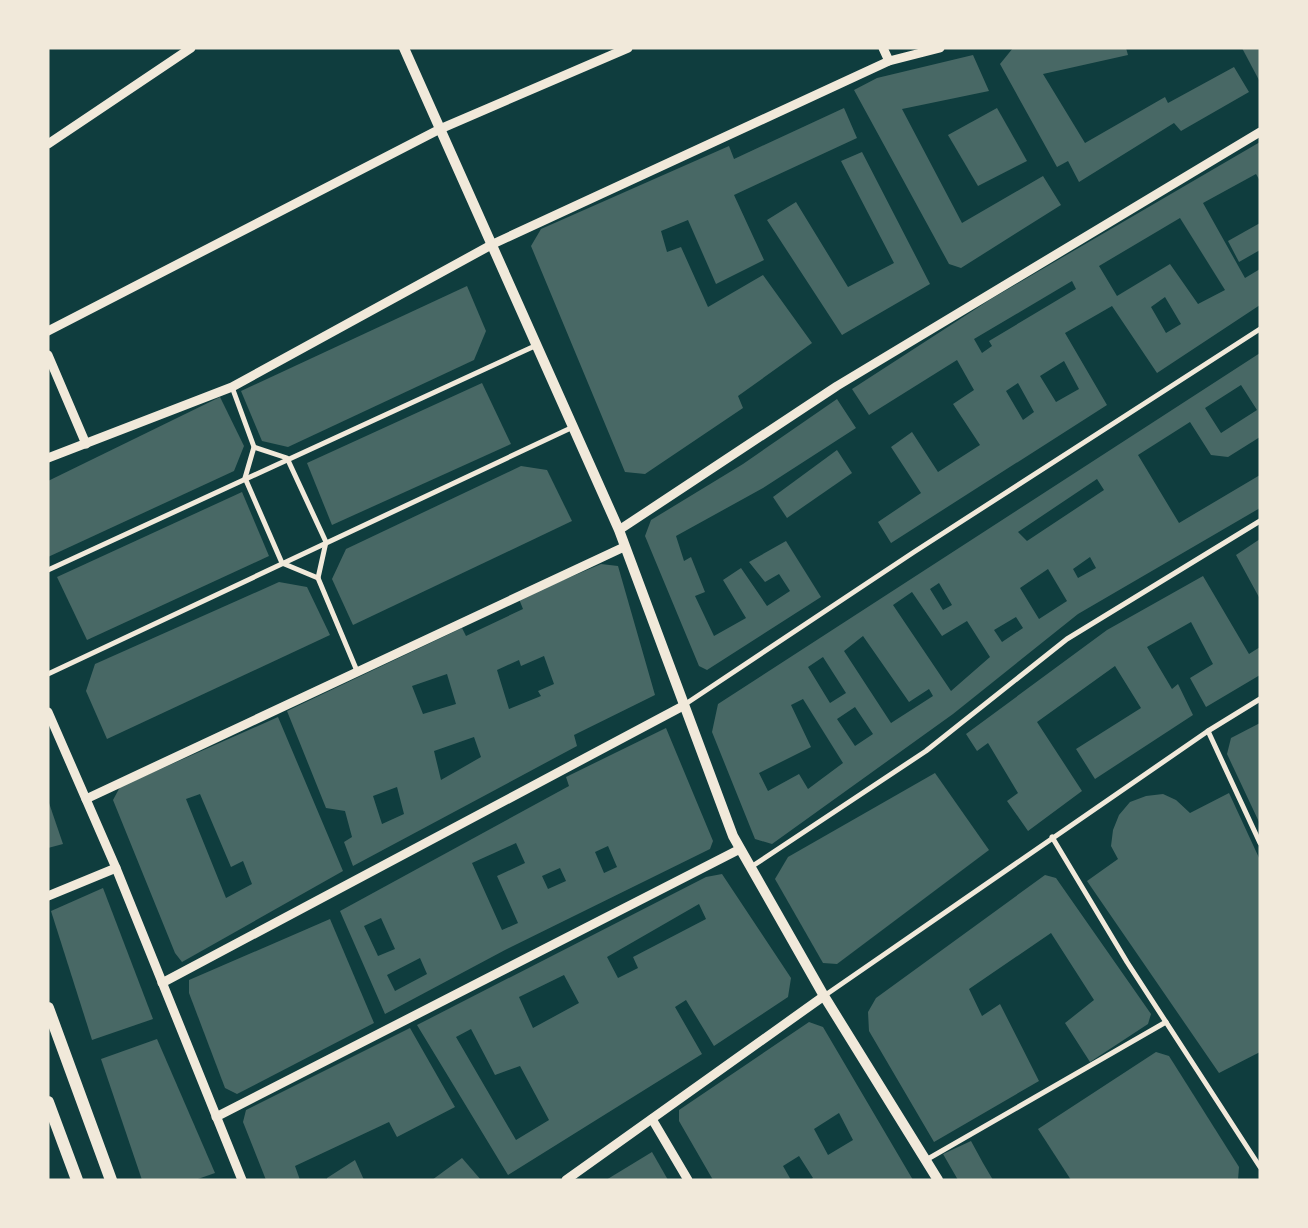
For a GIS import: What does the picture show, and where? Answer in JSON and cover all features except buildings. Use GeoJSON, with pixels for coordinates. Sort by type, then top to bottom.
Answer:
{"type":"FeatureCollection","features":[{"type":"Feature","properties":{"kind":"highway"},"geometry":{"type":"LineString","coordinates":[[48,1008],[111,1180]]}},
{"type":"Feature","properties":{"kind":"highway"},"geometry":{"type":"LineString","coordinates":[[48,1102],[77,1180]]}},
{"type":"Feature","properties":{"kind":"main road"},"geometry":{"type":"LineString","coordinates":[[404,48],[619,531],[683,706],[740,849],[824,996],[938,1180]]}},
{"type":"Feature","properties":{"kind":"street"},"geometry":{"type":"LineString","coordinates":[[48,144],[191,48]]}},
{"type":"Feature","properties":{"kind":"street"},"geometry":{"type":"LineString","coordinates":[[48,331],[440,129],[628,48]]}},
{"type":"Feature","properties":{"kind":"street"},"geometry":{"type":"LineString","coordinates":[[883,48],[889,61]]}},
{"type":"Feature","properties":{"kind":"street"},"geometry":{"type":"LineString","coordinates":[[48,458],[232,387],[493,244],[889,61],[940,48]]}},
{"type":"Feature","properties":{"kind":"street"},"geometry":{"type":"LineString","coordinates":[[619,531],[837,386],[1260,132]]}},
{"type":"Feature","properties":{"kind":"street"},"geometry":{"type":"LineString","coordinates":[[162,983],[683,706],[914,552],[1260,329]]}},
{"type":"Feature","properties":{"kind":"street"},"geometry":{"type":"LineString","coordinates":[[48,570],[537,344]]}},
{"type":"Feature","properties":{"kind":"street"},"geometry":{"type":"LineString","coordinates":[[48,355],[86,444]]}},
{"type":"Feature","properties":{"kind":"street"},"geometry":{"type":"LineString","coordinates":[[232,387],[254,447],[245,478],[282,563],[318,578]]}},
{"type":"Feature","properties":{"kind":"street"},"geometry":{"type":"LineString","coordinates":[[48,674],[573,427]]}},
{"type":"Feature","properties":{"kind":"street"},"geometry":{"type":"LineString","coordinates":[[254,447],[287,458],[326,542],[318,578],[357,671]]}},
{"type":"Feature","properties":{"kind":"street"},"geometry":{"type":"LineString","coordinates":[[750,868],[926,751],[1067,639],[1260,521]]}},
{"type":"Feature","properties":{"kind":"street"},"geometry":{"type":"LineString","coordinates":[[86,799],[624,547]]}},
{"type":"Feature","properties":{"kind":"street"},"geometry":{"type":"LineString","coordinates":[[566,1180],[1052,837],[1208,731],[1260,699]]}},
{"type":"Feature","properties":{"kind":"street"},"geometry":{"type":"LineString","coordinates":[[48,712],[116,868],[242,1180]]}},
{"type":"Feature","properties":{"kind":"street"},"geometry":{"type":"LineString","coordinates":[[1208,731],[1260,843]]}},
{"type":"Feature","properties":{"kind":"street"},"geometry":{"type":"LineString","coordinates":[[1052,837],[1127,962],[1259,1163]]}},
{"type":"Feature","properties":{"kind":"street"},"geometry":{"type":"LineString","coordinates":[[216,1117],[740,849]]}},
{"type":"Feature","properties":{"kind":"street"},"geometry":{"type":"LineString","coordinates":[[48,896],[116,868]]}},
{"type":"Feature","properties":{"kind":"street"},"geometry":{"type":"LineString","coordinates":[[926,1160],[1166,1022]]}},
{"type":"Feature","properties":{"kind":"street"},"geometry":{"type":"LineString","coordinates":[[652,1119],[688,1180]]}}]}
